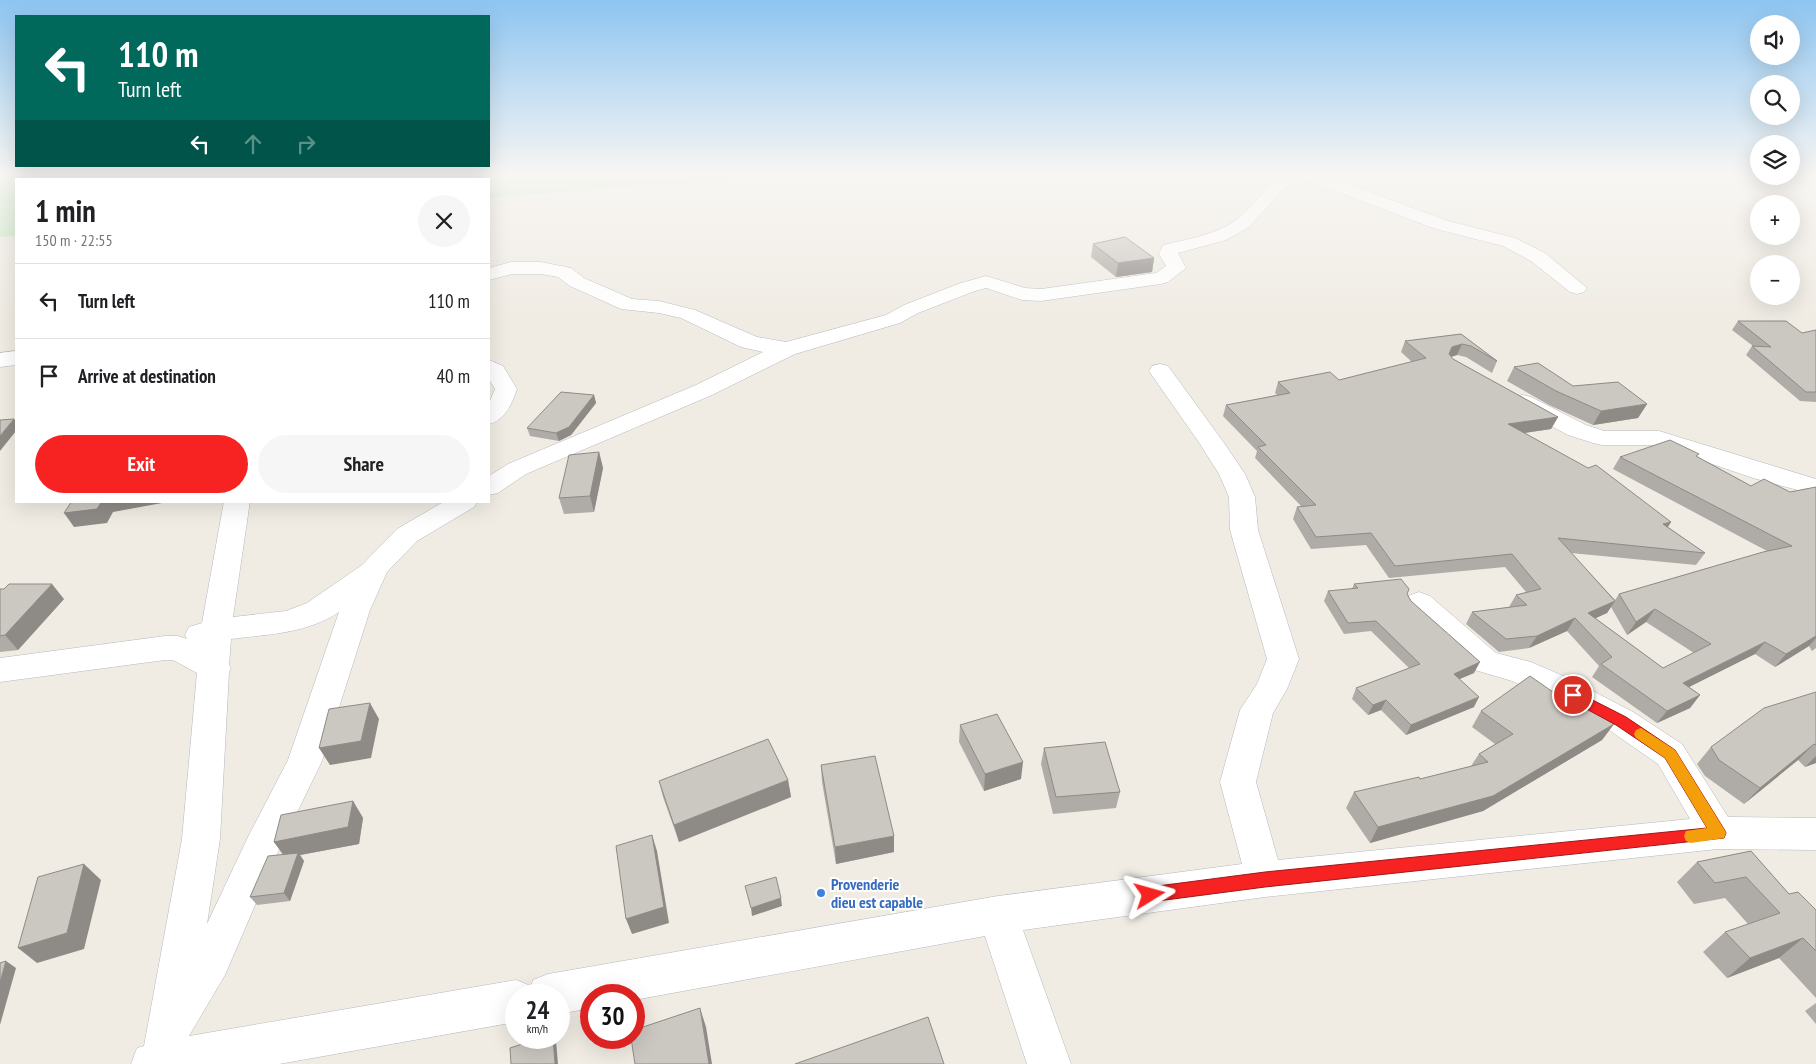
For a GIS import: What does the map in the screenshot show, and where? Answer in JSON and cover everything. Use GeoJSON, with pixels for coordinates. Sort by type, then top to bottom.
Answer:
{"type":"FeatureCollection","features":[{"type":"Feature","properties":{"kind":"street"},"geometry":{"type":"LineString","coordinates":[[490,486],[517,469],[704,390],[787,350],[893,319],[911,309],[968,286],[986,282],[1022,294],[1041,295],[1161,278],[1176,268],[1168,254],[1170,249],[1220,236],[1243,223]]}},
{"type":"Feature","properties":{"kind":"street"},"geometry":{"type":"LineString","coordinates":[[1436,223],[1508,242],[1538,257],[1577,288]]}},
{"type":"Feature","properties":{"kind":"street"},"geometry":{"type":"LineString","coordinates":[[490,274],[511,268],[541,268],[564,272],[577,282],[628,305],[659,307],[688,314],[749,342],[787,350]]}},
{"type":"Feature","properties":{"kind":"street"},"geometry":{"type":"LineString","coordinates":[[0,360],[15,358]]}},
{"type":"Feature","properties":{"kind":"street"},"geometry":{"type":"LineString","coordinates":[[490,368],[495,371],[506,389],[501,403],[490,416]]}},
{"type":"Feature","properties":{"kind":"street"},"geometry":{"type":"LineString","coordinates":[[1160,371],[1212,443],[1232,474],[1242,497],[1244,530],[1283,659],[1271,689],[1257,710],[1238,782],[1246,819],[1265,880]]}},
{"type":"Feature","properties":{"kind":"street"},"geometry":{"type":"LineString","coordinates":[[1507,393],[1577,430],[1602,438],[1659,438],[1762,472],[1816,487]]}},
{"type":"Feature","properties":{"kind":"street"},"geometry":{"type":"LineString","coordinates":[[161,1052],[201,839],[215,668],[216,629],[236,503]]}},
{"type":"Feature","properties":{"kind":"street"},"geometry":{"type":"LineString","coordinates":[[178,648],[188,640],[216,629],[297,619],[336,600],[375,567],[407,535],[447,506]]}},
{"type":"Feature","properties":{"kind":"street"},"geometry":{"type":"LineString","coordinates":[[161,1052],[210,961],[305,760],[355,610],[375,567]]}},
{"type":"Feature","properties":{"kind":"street"},"geometry":{"type":"LineString","coordinates":[[1419,603],[1486,662],[1520,670],[1556,686],[1621,721],[1670,754],[1718,833]]}},
{"type":"Feature","properties":{"kind":"street"},"geometry":{"type":"LineString","coordinates":[[0,670],[165,648],[178,648],[215,668]]}},
{"type":"Feature","properties":{"kind":"street"},"geometry":{"type":"LineString","coordinates":[[570,991],[998,915],[1265,880],[1718,833],[1816,834]]}},
{"type":"Feature","properties":{"kind":"street"},"geometry":{"type":"LineString","coordinates":[[998,915],[1049,1064]]}},
{"type":"Feature","properties":{"kind":"street"},"geometry":{"type":"LineString","coordinates":[[161,1052],[244,1056],[505,1002]]}},
{"type":"Feature","properties":{"kind":"green space"},"geometry":{"type":"Polygon","coordinates":[[[0,223],[15,223],[15,236],[0,237],[0,223]]]}},
{"type":"Feature","properties":{"kind":"building"},"geometry":{"type":"Polygon","coordinates":[[[1125,237],[1154,258],[1118,263],[1093,244],[1125,237]]]}},
{"type":"Feature","properties":{"kind":"building"},"geometry":{"type":"Polygon","coordinates":[[[1738,321],[1786,321],[1802,333],[1816,330],[1816,392],[1806,392],[1752,346],[1771,347],[1738,321]]]}},
{"type":"Feature","properties":{"kind":"building"},"geometry":{"type":"Polygon","coordinates":[[[1461,334],[1497,361],[1471,346],[1462,344],[1452,347],[1449,354],[1453,359],[1558,417],[1508,424],[1588,468],[1596,465],[1671,522],[1663,524],[1705,553],[1558,538],[1615,601],[1588,613],[1663,668],[1711,644],[1655,609],[1636,622],[1619,594],[1763,552],[1792,546],[1620,457],[1670,440],[1699,454],[1696,456],[1751,486],[1764,479],[1790,492],[1816,487],[1816,636],[1786,654],[1765,642],[1683,683],[1700,695],[1667,711],[1601,664],[1612,657],[1575,618],[1537,636],[1506,639],[1472,612],[1527,605],[1516,595],[1541,589],[1512,554],[1395,566],[1371,533],[1316,537],[1297,507],[1316,505],[1258,447],[1266,445],[1226,405],[1290,393],[1278,382],[1330,372],[1339,380],[1426,358],[1405,341],[1461,334]]]}},
{"type":"Feature","properties":{"kind":"building"},"geometry":{"type":"Polygon","coordinates":[[[1538,363],[1573,386],[1618,382],[1647,404],[1601,411],[1556,391],[1514,367],[1538,363]]]}},
{"type":"Feature","properties":{"kind":"building"},"geometry":{"type":"Polygon","coordinates":[[[561,392],[594,395],[569,427],[556,433],[527,428],[561,392]]]}},
{"type":"Feature","properties":{"kind":"building"},"geometry":{"type":"Polygon","coordinates":[[[14,419],[0,436],[0,420],[14,419]]]}},
{"type":"Feature","properties":{"kind":"building"},"geometry":{"type":"Polygon","coordinates":[[[599,452],[590,496],[559,498],[569,455],[599,452]]]}},
{"type":"Feature","properties":{"kind":"building"},"geometry":{"type":"Polygon","coordinates":[[[71,503],[101,503],[97,509],[64,513],[71,503]]]}},
{"type":"Feature","properties":{"kind":"building"},"geometry":{"type":"Polygon","coordinates":[[[1401,579],[1409,589],[1407,594],[1411,601],[1480,662],[1454,674],[1479,697],[1411,725],[1386,700],[1373,705],[1356,688],[1420,664],[1376,621],[1348,623],[1328,591],[1358,588],[1354,584],[1401,579]]]}},
{"type":"Feature","properties":{"kind":"building"},"geometry":{"type":"Polygon","coordinates":[[[9,584],[52,584],[5,635],[0,636],[0,589],[4,589],[9,584]]]}},
{"type":"Feature","properties":{"kind":"building"},"geometry":{"type":"Polygon","coordinates":[[[1530,676],[1553,692],[1564,686],[1614,724],[1493,796],[1378,827],[1354,792],[1419,777],[1420,779],[1488,762],[1479,754],[1513,734],[1481,711],[1530,676]]]}},
{"type":"Feature","properties":{"kind":"building"},"geometry":{"type":"Polygon","coordinates":[[[1816,692],[1816,745],[1814,744],[1760,788],[1719,760],[1711,747],[1764,708],[1816,692]]]}},
{"type":"Feature","properties":{"kind":"building"},"geometry":{"type":"Polygon","coordinates":[[[370,703],[361,741],[319,748],[329,709],[370,703]]]}},
{"type":"Feature","properties":{"kind":"building"},"geometry":{"type":"Polygon","coordinates":[[[997,714],[1023,762],[985,774],[960,725],[997,714]]]}},
{"type":"Feature","properties":{"kind":"building"},"geometry":{"type":"Polygon","coordinates":[[[768,739],[788,780],[674,825],[659,781],[768,739]]]}},
{"type":"Feature","properties":{"kind":"building"},"geometry":{"type":"Polygon","coordinates":[[[1105,742],[1120,792],[1056,797],[1044,748],[1105,742]]]}},
{"type":"Feature","properties":{"kind":"building"},"geometry":{"type":"Polygon","coordinates":[[[875,756],[894,836],[835,847],[821,765],[875,756]]]}},
{"type":"Feature","properties":{"kind":"building"},"geometry":{"type":"Polygon","coordinates":[[[353,801],[348,827],[274,842],[281,815],[353,801]]]}},
{"type":"Feature","properties":{"kind":"building"},"geometry":{"type":"Polygon","coordinates":[[[652,835],[664,907],[626,919],[616,846],[652,835]]]}},
{"type":"Feature","properties":{"kind":"building"},"geometry":{"type":"Polygon","coordinates":[[[1751,851],[1789,894],[1798,892],[1816,910],[1816,951],[1803,938],[1750,958],[1725,932],[1780,913],[1746,877],[1715,883],[1697,862],[1751,851]]]}},
{"type":"Feature","properties":{"kind":"building"},"geometry":{"type":"Polygon","coordinates":[[[298,853],[284,893],[250,897],[268,856],[298,853]]]}},
{"type":"Feature","properties":{"kind":"building"},"geometry":{"type":"Polygon","coordinates":[[[84,864],[67,933],[18,948],[38,877],[84,864]]]}},
{"type":"Feature","properties":{"kind":"building"},"geometry":{"type":"Polygon","coordinates":[[[776,877],[781,898],[751,908],[745,886],[776,877]]]}},
{"type":"Feature","properties":{"kind":"building"},"geometry":{"type":"Polygon","coordinates":[[[6,961],[0,982],[0,963],[6,961]]]}},
{"type":"Feature","properties":{"kind":"building"},"geometry":{"type":"Polygon","coordinates":[[[700,1008],[709,1064],[635,1064],[633,1049],[645,1049],[645,1026],[700,1008]]]}},
{"type":"Feature","properties":{"kind":"building"},"geometry":{"type":"Polygon","coordinates":[[[928,1017],[944,1064],[795,1064],[928,1017]]]}},
{"type":"Feature","properties":{"kind":"building"},"geometry":{"type":"Polygon","coordinates":[[[510,1049],[554,1049],[555,1064],[511,1064],[510,1049]]]}},
{"type":"Feature","properties":{"kind":"slow traffic"},"geometry":{"type":"LineString","coordinates":[[1641,734],[1670,754],[1718,833],[1691,836]]}},
{"type":"Feature","properties":{"kind":"place","name":"Provenderie dieu est capable"},"geometry":{"type":"Point","coordinates":[821,893]}},
{"type":"Feature","properties":{"kind":"route"},"geometry":{"type":"LineString","coordinates":[[1150,895],[1265,880],[1718,833],[1670,754],[1621,721],[1573,695]]}}]}
